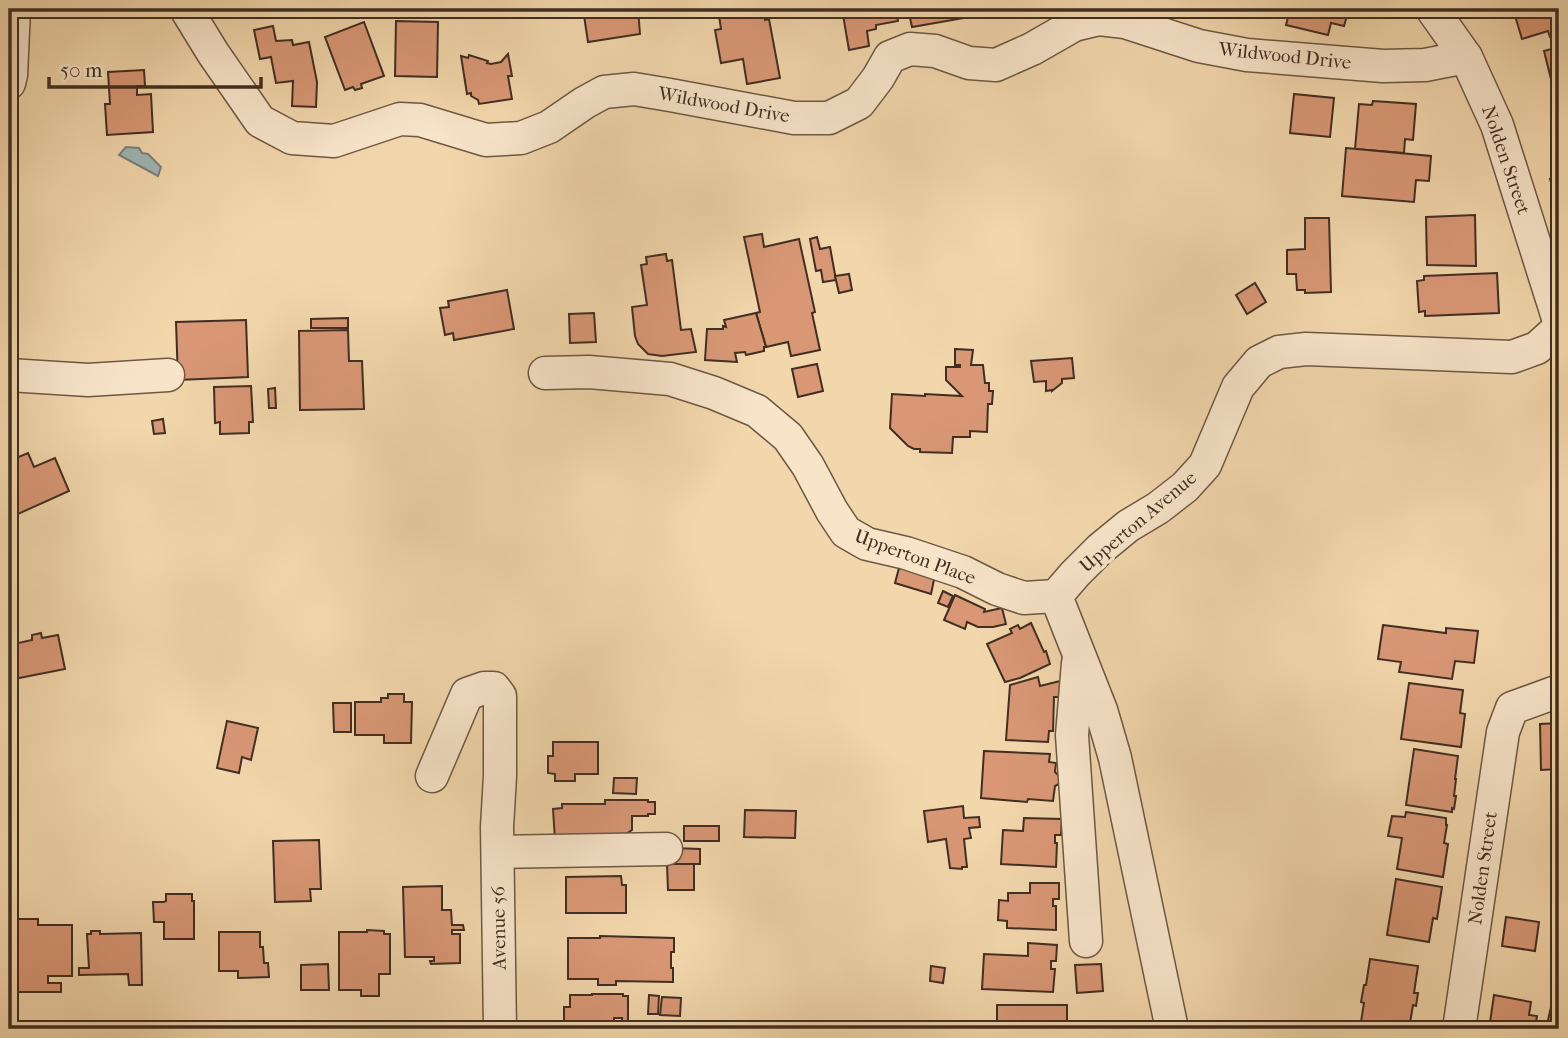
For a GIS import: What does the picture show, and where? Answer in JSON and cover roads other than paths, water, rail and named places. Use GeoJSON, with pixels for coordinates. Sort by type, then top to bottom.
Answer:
{"type":"FeatureCollection","features":[{"type":"Feature","properties":{"kind":"street"},"geometry":{"type":"LineString","coordinates":[[9,83],[13,9]]}},
{"type":"Feature","properties":{"kind":"street","name":"Wildwood Drive"},"geometry":{"type":"LineString","coordinates":[[186,9],[260,121],[292,138],[334,141],[400,118],[420,120],[486,140],[521,138],[549,127],[604,92],[634,89],[794,118],[829,118],[859,103],[890,57],[910,49],[935,51],[969,63],[996,65],[1032,49],[1074,25],[1099,19],[1125,22],[1199,46],[1247,55],[1383,66],[1425,65],[1466,57]]}},
{"type":"Feature","properties":{"kind":"street","name":"Nolden Street"},"geometry":{"type":"LineString","coordinates":[[1432,9],[1466,57],[1497,125],[1559,321]]}},
{"type":"Feature","properties":{"kind":"street","name":"Upperton Avenue"},"geometry":{"type":"LineString","coordinates":[[1056,596],[1100,549],[1185,487],[1205,465],[1238,387],[1259,362],[1279,352],[1307,349],[1512,357],[1537,348],[1559,328]]}},
{"type":"Feature","properties":{"kind":"street","name":"Upperton Place"},"geometry":{"type":"LineString","coordinates":[[545,373],[589,372],[670,379],[757,411],[788,436],[846,532],[867,544],[963,572],[997,589],[1024,598],[1056,596]]}},
{"type":"Feature","properties":{"kind":"street"},"geometry":{"type":"LineString","coordinates":[[9,375],[88,380],[168,374]]}},
{"type":"Feature","properties":{"kind":"street"},"geometry":{"type":"LineString","coordinates":[[1056,596],[1101,710],[1115,758],[1172,1029]]}},
{"type":"Feature","properties":{"kind":"street"},"geometry":{"type":"LineString","coordinates":[[1078,653],[1072,735],[1086,940]]}},
{"type":"Feature","properties":{"kind":"street","name":"Avenue 56"},"geometry":{"type":"LineString","coordinates":[[432,776],[467,694],[484,688],[494,688],[500,696],[497,840],[500,1029]]}},
{"type":"Feature","properties":{"kind":"street","name":"Nolden Street"},"geometry":{"type":"LineString","coordinates":[[1459,1029],[1503,732],[1512,708],[1559,691]]}},
{"type":"Feature","properties":{"kind":"street"},"geometry":{"type":"LineString","coordinates":[[497,840],[666,849]]}}]}
